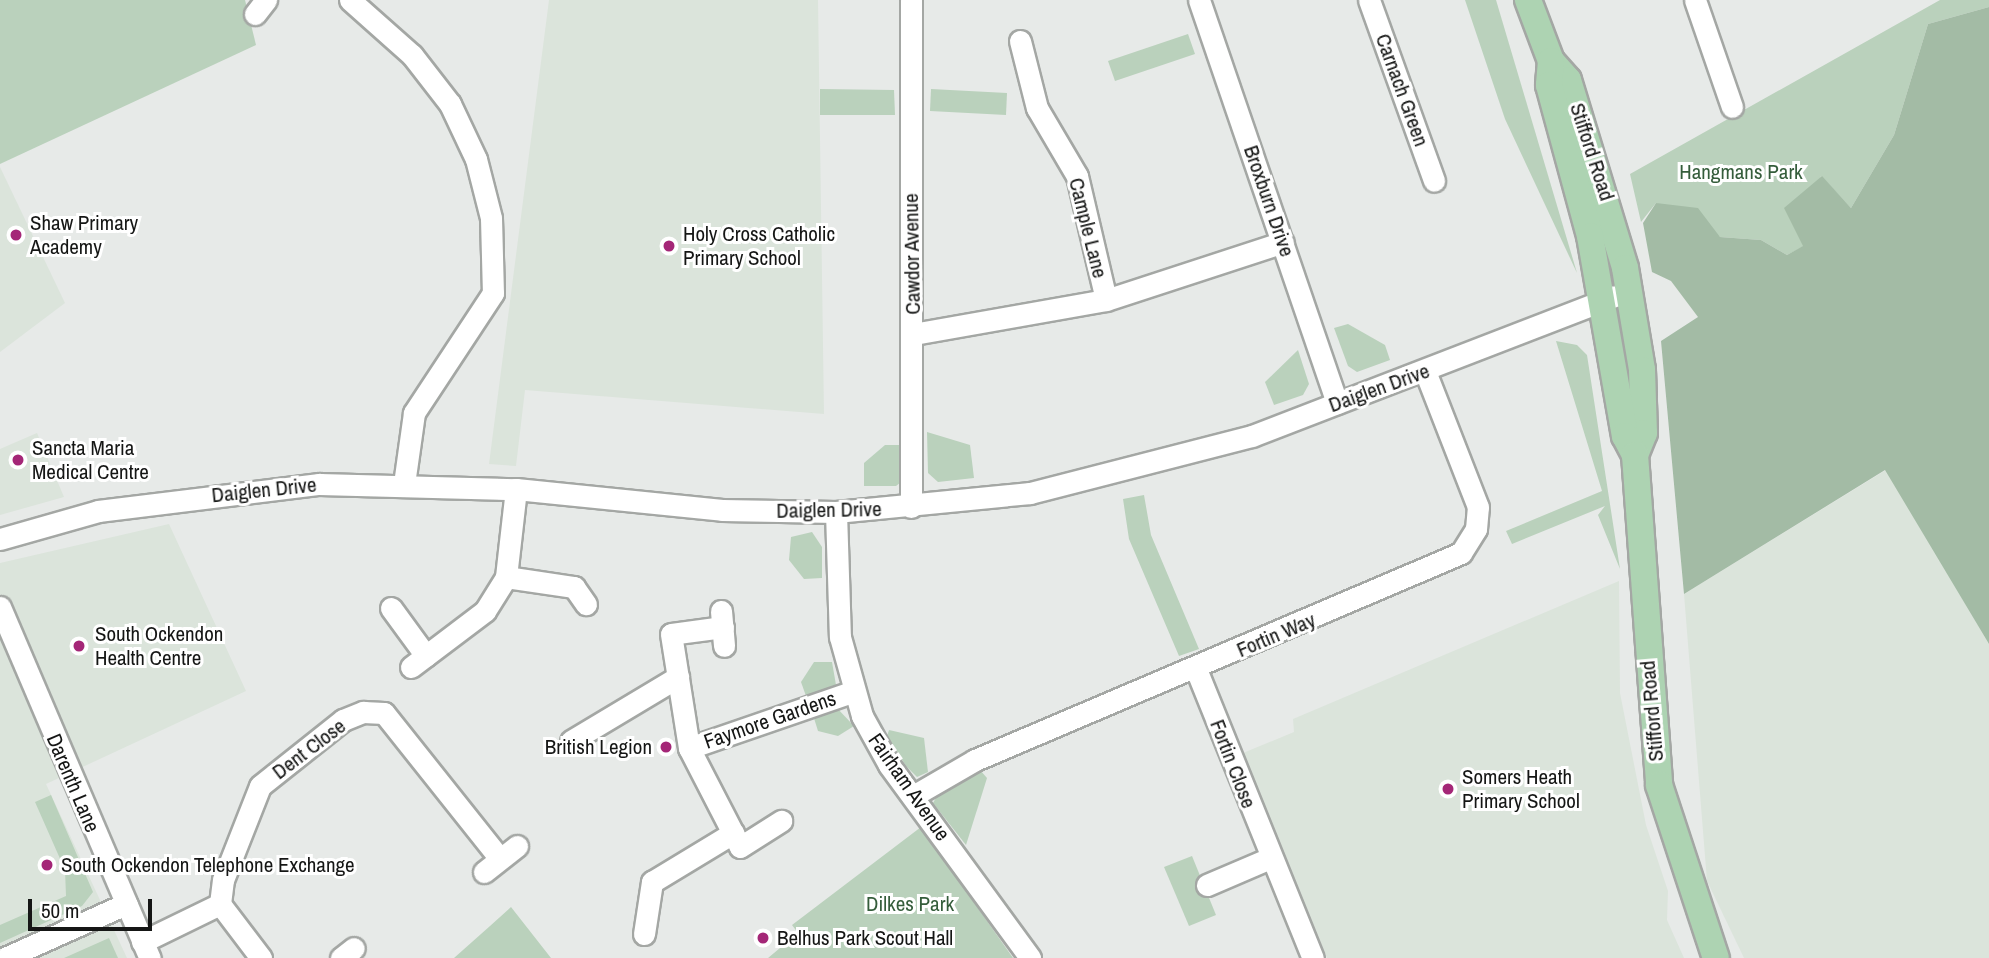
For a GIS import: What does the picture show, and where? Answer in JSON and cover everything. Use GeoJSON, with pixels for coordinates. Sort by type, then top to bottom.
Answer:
{"type":"FeatureCollection","features":[{"type":"Feature","properties":{"kind":"main road","name":"Stifford Road"},"geometry":{"type":"LineString","coordinates":[[1528,0],[1551,61],[1569,80],[1592,146],[1639,334],[1643,420],[1635,455],[1654,752],[1668,823],[1716,958]]}},
{"type":"Feature","properties":{"kind":"main road","name":"Stifford Road"},"geometry":{"type":"LineString","coordinates":[[1551,61],[1549,85],[1602,299],[1625,436],[1635,455]]}},
{"type":"Feature","properties":{"kind":"street"},"geometry":{"type":"LineString","coordinates":[[350,0],[412,55],[450,104],[476,159],[491,218],[493,293],[414,413],[404,484]]}},
{"type":"Feature","properties":{"kind":"street","name":"Cawdor Avenue"},"geometry":{"type":"LineString","coordinates":[[911,0],[911,507]]}},
{"type":"Feature","properties":{"kind":"street","name":"Broxburn Drive"},"geometry":{"type":"LineString","coordinates":[[1199,0],[1337,402]]}},
{"type":"Feature","properties":{"kind":"street","name":"Carnach Green"},"geometry":{"type":"LineString","coordinates":[[1369,0],[1434,181]]}},
{"type":"Feature","properties":{"kind":"street"},"geometry":{"type":"LineString","coordinates":[[1695,0],[1732,107]]}},
{"type":"Feature","properties":{"kind":"street","name":"Cample Lane"},"geometry":{"type":"LineString","coordinates":[[1020,41],[1037,108],[1077,176],[1106,300]]}},
{"type":"Feature","properties":{"kind":"street","name":"Cample Lane"},"geometry":{"type":"LineString","coordinates":[[913,334],[1106,300],[1283,242]]}},
{"type":"Feature","properties":{"kind":"street","name":"Daiglen Drive"},"geometry":{"type":"LineString","coordinates":[[0,538],[98,511],[319,484],[404,484],[516,489],[722,510],[836,512],[911,507],[1125,474],[1252,436],[1425,371],[1602,299],[1630,292]]}},
{"type":"Feature","properties":{"kind":"street","name":"Fortin Way"},"geometry":{"type":"LineString","coordinates":[[913,796],[975,760],[1195,669],[1461,553],[1476,529],[1478,507],[1425,371]]}},
{"type":"Feature","properties":{"kind":"street"},"geometry":{"type":"LineString","coordinates":[[391,608],[419,661],[485,611],[506,577],[516,489]]}},
{"type":"Feature","properties":{"kind":"street","name":"Fairham Avenue"},"geometry":{"type":"LineString","coordinates":[[836,512],[840,637],[852,692],[874,742],[1030,958]]}},
{"type":"Feature","properties":{"kind":"street"},"geometry":{"type":"LineString","coordinates":[[506,577],[575,587],[586,604]]}},
{"type":"Feature","properties":{"kind":"street","name":"Darenth Lane"},"geometry":{"type":"LineString","coordinates":[[0,607],[146,950]]}},
{"type":"Feature","properties":{"kind":"street","name":"Faymore Gardens"},"geometry":{"type":"LineString","coordinates":[[723,628],[671,634],[689,748],[733,833]]}},
{"type":"Feature","properties":{"kind":"street","name":"Fortin Close"},"geometry":{"type":"LineString","coordinates":[[1195,669],[1313,958]]}},
{"type":"Feature","properties":{"kind":"street"},"geometry":{"type":"LineString","coordinates":[[571,741],[678,677]]}},
{"type":"Feature","properties":{"kind":"street","name":"Faymore Gardens"},"geometry":{"type":"LineString","coordinates":[[689,748],[852,692]]}},
{"type":"Feature","properties":{"kind":"street","name":"Dent Close"},"geometry":{"type":"LineString","coordinates":[[220,904],[223,880],[260,786],[343,720],[363,712],[384,713],[492,866],[517,846]]}},
{"type":"Feature","properties":{"kind":"street"},"geometry":{"type":"LineString","coordinates":[[644,934],[652,882],[733,833],[740,847],[782,822]]}},
{"type":"Feature","properties":{"kind":"street"},"geometry":{"type":"LineString","coordinates":[[1207,885],[1270,858]]}},
{"type":"Feature","properties":{"kind":"street"},"geometry":{"type":"LineString","coordinates":[[5,958],[126,904]]}},
{"type":"Feature","properties":{"kind":"street"},"geometry":{"type":"LineString","coordinates":[[146,950],[220,904],[261,958]]}},
{"type":"Feature","properties":{"kind":"shaded area","name":"Holy Cross Catholic Primary School"},"geometry":{"type":"Polygon","coordinates":[[[549,0],[818,0],[824,414],[525,390],[516,466],[489,464],[549,0]]]}},
{"type":"Feature","properties":{"kind":"shaded area","name":"Shaw Primary Academy"},"geometry":{"type":"Polygon","coordinates":[[[0,167],[65,303],[0,352],[0,167]]]}},
{"type":"Feature","properties":{"kind":"shaded area"},"geometry":{"type":"Polygon","coordinates":[[[37,433],[64,497],[0,515],[0,449],[37,433]]]}},
{"type":"Feature","properties":{"kind":"shaded area"},"geometry":{"type":"Polygon","coordinates":[[[1886,470],[1989,644],[1989,958],[1744,958],[1707,881],[1684,594],[1886,470]]]}},
{"type":"Feature","properties":{"kind":"shaded area"},"geometry":{"type":"Polygon","coordinates":[[[169,524],[246,691],[46,784],[127,958],[0,958],[0,563],[169,524]]]}},
{"type":"Feature","properties":{"kind":"shaded area","name":"Somers Heath Primary School"},"geometry":{"type":"Polygon","coordinates":[[[1619,581],[1620,693],[1646,825],[1668,891],[1667,920],[1684,958],[1327,958],[1243,753],[1294,732],[1293,719],[1619,581]]]}},
{"type":"Feature","properties":{"kind":"green space"},"geometry":{"type":"Polygon","coordinates":[[[0,0],[245,0],[256,45],[0,164],[0,0]]]}},
{"type":"Feature","properties":{"kind":"green space"},"geometry":{"type":"Polygon","coordinates":[[[1465,0],[1496,0],[1577,273],[1505,119],[1465,0]]]}},
{"type":"Feature","properties":{"kind":"green space","name":"Hangmans Park"},"geometry":{"type":"Polygon","coordinates":[[[1940,0],[1989,0],[1989,7],[1928,24],[1894,135],[1851,208],[1821,176],[1804,246],[1787,255],[1761,240],[1720,237],[1656,203],[1641,222],[1630,174],[1940,0]]]}},
{"type":"Feature","properties":{"kind":"green space"},"geometry":{"type":"Polygon","coordinates":[[[1989,7],[1989,644],[1885,470],[1684,594],[1661,341],[1698,317],[1671,281],[1652,272],[1643,223],[1656,203],[1698,208],[1720,237],[1761,240],[1787,255],[1803,246],[1784,208],[1822,176],[1851,208],[1894,135],[1928,24],[1989,7]]]}},
{"type":"Feature","properties":{"kind":"green space"},"geometry":{"type":"Polygon","coordinates":[[[1188,34],[1195,54],[1115,81],[1108,61],[1188,34]]]}},
{"type":"Feature","properties":{"kind":"green space"},"geometry":{"type":"Polygon","coordinates":[[[820,89],[894,90],[895,115],[820,115],[820,89]]]}},
{"type":"Feature","properties":{"kind":"green space"},"geometry":{"type":"Polygon","coordinates":[[[931,89],[1007,93],[1006,115],[930,111],[931,89]]]}},
{"type":"Feature","properties":{"kind":"green space"},"geometry":{"type":"Polygon","coordinates":[[[1348,324],[1385,345],[1390,360],[1357,372],[1348,366],[1334,328],[1348,324]]]}},
{"type":"Feature","properties":{"kind":"green space"},"geometry":{"type":"Polygon","coordinates":[[[1556,341],[1577,345],[1587,355],[1620,569],[1598,515],[1605,506],[1512,544],[1506,531],[1602,491],[1556,341]]]}},
{"type":"Feature","properties":{"kind":"green space"},"geometry":{"type":"Polygon","coordinates":[[[1298,350],[1309,384],[1303,395],[1274,405],[1265,382],[1298,350]]]}},
{"type":"Feature","properties":{"kind":"green space"},"geometry":{"type":"Polygon","coordinates":[[[927,432],[970,445],[974,478],[938,482],[928,473],[927,432]]]}},
{"type":"Feature","properties":{"kind":"green space"},"geometry":{"type":"Polygon","coordinates":[[[885,445],[904,445],[905,479],[896,486],[864,486],[864,463],[885,445]]]}},
{"type":"Feature","properties":{"kind":"green space"},"geometry":{"type":"Polygon","coordinates":[[[1144,495],[1151,535],[1199,649],[1179,656],[1129,539],[1123,499],[1144,495]]]}},
{"type":"Feature","properties":{"kind":"green space"},"geometry":{"type":"Polygon","coordinates":[[[812,532],[822,547],[822,578],[804,579],[789,560],[791,537],[812,532]]]}},
{"type":"Feature","properties":{"kind":"green space"},"geometry":{"type":"Polygon","coordinates":[[[814,662],[832,662],[836,685],[806,696],[801,682],[814,662]]]}},
{"type":"Feature","properties":{"kind":"green space"},"geometry":{"type":"Polygon","coordinates":[[[836,707],[854,726],[838,736],[818,731],[813,715],[836,707]]]}},
{"type":"Feature","properties":{"kind":"green space"},"geometry":{"type":"Polygon","coordinates":[[[889,730],[924,738],[928,772],[917,777],[906,766],[887,736],[889,730]]]}},
{"type":"Feature","properties":{"kind":"green space"},"geometry":{"type":"Polygon","coordinates":[[[980,770],[987,778],[966,845],[933,803],[941,789],[980,770]]]}},
{"type":"Feature","properties":{"kind":"green space"},"geometry":{"type":"Polygon","coordinates":[[[51,795],[93,892],[82,906],[0,943],[0,925],[66,896],[65,870],[35,802],[51,795]]]}},
{"type":"Feature","properties":{"kind":"green space","name":"Dilkes Park"},"geometry":{"type":"Polygon","coordinates":[[[921,827],[1013,958],[768,958],[798,933],[792,925],[921,827]]]}},
{"type":"Feature","properties":{"kind":"green space"},"geometry":{"type":"Polygon","coordinates":[[[1192,856],[1216,915],[1189,926],[1164,867],[1192,856]]]}},
{"type":"Feature","properties":{"kind":"green space"},"geometry":{"type":"Polygon","coordinates":[[[511,907],[551,958],[454,958],[490,926],[511,907]]]}},
{"type":"Feature","properties":{"kind":"green space"},"geometry":{"type":"Polygon","coordinates":[[[109,938],[118,958],[64,958],[109,938]]]}},
{"type":"Feature","properties":{"kind":"place","name":"Shaw Primary Academy"},"geometry":{"type":"Point","coordinates":[16,235]}},
{"type":"Feature","properties":{"kind":"place","name":"Holy Cross Catholic Primary School"},"geometry":{"type":"Point","coordinates":[669,246]}},
{"type":"Feature","properties":{"kind":"place","name":"Sancta Maria Medical Centre"},"geometry":{"type":"Point","coordinates":[18,460]}},
{"type":"Feature","properties":{"kind":"place","name":"South Ockendon Health Centre"},"geometry":{"type":"Point","coordinates":[79,646]}},
{"type":"Feature","properties":{"kind":"place","name":"British Legion"},"geometry":{"type":"Point","coordinates":[666,747]}},
{"type":"Feature","properties":{"kind":"place","name":"Somers Heath Primary School"},"geometry":{"type":"Point","coordinates":[1448,789]}},
{"type":"Feature","properties":{"kind":"place","name":"South Ockendon Telephone Exchange"},"geometry":{"type":"Point","coordinates":[47,865]}},
{"type":"Feature","properties":{"kind":"place","name":"Belhus Park Scout Hall"},"geometry":{"type":"Point","coordinates":[763,938]}}]}
